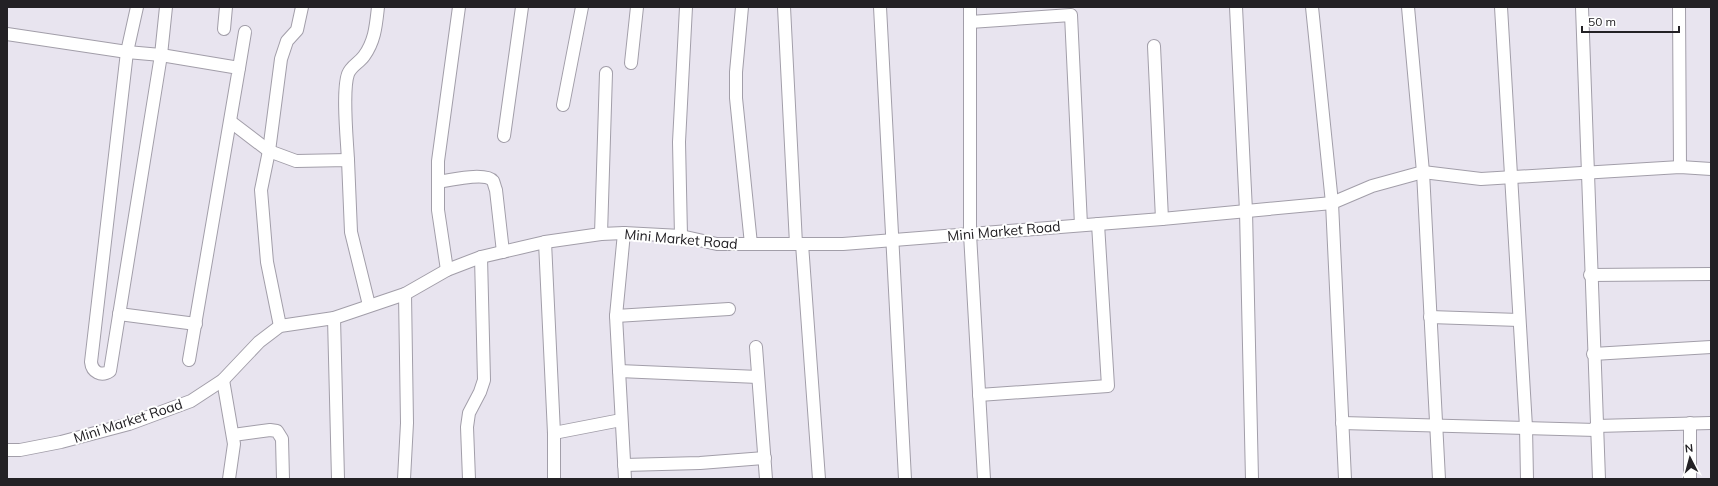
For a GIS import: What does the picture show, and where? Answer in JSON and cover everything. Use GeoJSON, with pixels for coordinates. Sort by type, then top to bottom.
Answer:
{"type":"FeatureCollection","features":[{"type":"Feature","properties":{"kind":"street"},"geometry":{"type":"LineString","coordinates":[[137,7],[127,52],[91,362],[92,368],[96,372],[107,373],[110,371],[161,54],[166,7]]}},
{"type":"Feature","properties":{"kind":"street"},"geometry":{"type":"LineString","coordinates":[[224,29],[226,7]]}},
{"type":"Feature","properties":{"kind":"street"},"geometry":{"type":"LineString","coordinates":[[280,326],[267,262],[261,190],[269,151],[281,59],[287,41],[297,30],[302,7]]}},
{"type":"Feature","properties":{"kind":"street"},"geometry":{"type":"LineString","coordinates":[[370,305],[351,232],[345,90],[348,75],[353,66],[363,57],[375,35],[378,7]]}},
{"type":"Feature","properties":{"kind":"street"},"geometry":{"type":"LineString","coordinates":[[447,270],[438,210],[438,161],[444,108],[459,7]]}},
{"type":"Feature","properties":{"kind":"street"},"geometry":{"type":"LineString","coordinates":[[504,136],[522,7]]}},
{"type":"Feature","properties":{"kind":"street"},"geometry":{"type":"LineString","coordinates":[[562,105],[582,7]]}},
{"type":"Feature","properties":{"kind":"street"},"geometry":{"type":"LineString","coordinates":[[631,63],[637,7]]}},
{"type":"Feature","properties":{"kind":"street"},"geometry":{"type":"LineString","coordinates":[[681,236],[679,142],[686,7]]}},
{"type":"Feature","properties":{"kind":"street"},"geometry":{"type":"LineString","coordinates":[[742,7],[736,72],[736,98],[751,244]]}},
{"type":"Feature","properties":{"kind":"street"},"geometry":{"type":"LineString","coordinates":[[784,7],[799,244],[819,479]]}},
{"type":"Feature","properties":{"kind":"street"},"geometry":{"type":"LineString","coordinates":[[880,7],[905,479]]}},
{"type":"Feature","properties":{"kind":"street"},"geometry":{"type":"LineString","coordinates":[[970,7],[970,234],[984,479]]}},
{"type":"Feature","properties":{"kind":"street"},"geometry":{"type":"LineString","coordinates":[[1236,7],[1246,211],[1252,479]]}},
{"type":"Feature","properties":{"kind":"street"},"geometry":{"type":"LineString","coordinates":[[1312,7],[1332,203],[1345,479]]}},
{"type":"Feature","properties":{"kind":"street"},"geometry":{"type":"LineString","coordinates":[[1408,7],[1423,172],[1439,479]]}},
{"type":"Feature","properties":{"kind":"street"},"geometry":{"type":"LineString","coordinates":[[1501,7],[1526,427],[1527,479]]}},
{"type":"Feature","properties":{"kind":"street"},"geometry":{"type":"LineString","coordinates":[[1582,7],[1590,275],[1599,479]]}},
{"type":"Feature","properties":{"kind":"street"},"geometry":{"type":"LineString","coordinates":[[1678,7],[1680,167]]}},
{"type":"Feature","properties":{"kind":"street"},"geometry":{"type":"LineString","coordinates":[[970,22],[1071,15],[1081,225]]}},
{"type":"Feature","properties":{"kind":"street"},"geometry":{"type":"LineString","coordinates":[[189,360],[246,32]]}},
{"type":"Feature","properties":{"kind":"street"},"geometry":{"type":"LineString","coordinates":[[7,34],[127,52],[161,54],[239,68]]}},
{"type":"Feature","properties":{"kind":"street"},"geometry":{"type":"LineString","coordinates":[[1154,46],[1162,219]]}},
{"type":"Feature","properties":{"kind":"street"},"geometry":{"type":"LineString","coordinates":[[601,234],[606,73]]}},
{"type":"Feature","properties":{"kind":"street"},"geometry":{"type":"LineString","coordinates":[[231,122],[269,151],[296,161],[348,160]]}},
{"type":"Feature","properties":{"kind":"street"},"geometry":{"type":"LineString","coordinates":[[1423,172],[1481,179],[1587,174],[1680,167],[1711,169]]}},
{"type":"Feature","properties":{"kind":"street","name":"Mini Market Road"},"geometry":{"type":"LineString","coordinates":[[7,450],[20,450],[61,442],[128,424],[192,401],[223,380],[259,342],[280,326],[334,318],[405,294],[447,270],[481,257],[545,242],[601,234],[624,233],[681,236],[717,244],[844,244],[1162,219],[1332,203],[1372,186],[1423,172]]}},
{"type":"Feature","properties":{"kind":"street"},"geometry":{"type":"LineString","coordinates":[[438,182],[476,177],[487,177],[493,181],[496,190],[503,252]]}},
{"type":"Feature","properties":{"kind":"street"},"geometry":{"type":"LineString","coordinates":[[979,395],[1108,386],[1098,224]]}},
{"type":"Feature","properties":{"kind":"street"},"geometry":{"type":"LineString","coordinates":[[624,233],[616,316],[625,479]]}},
{"type":"Feature","properties":{"kind":"street"},"geometry":{"type":"LineString","coordinates":[[545,242],[554,434],[554,479]]}},
{"type":"Feature","properties":{"kind":"street"},"geometry":{"type":"LineString","coordinates":[[469,479],[467,427],[469,413],[480,392],[484,380],[481,257]]}},
{"type":"Feature","properties":{"kind":"street"},"geometry":{"type":"LineString","coordinates":[[1590,275],[1711,274]]}},
{"type":"Feature","properties":{"kind":"street"},"geometry":{"type":"LineString","coordinates":[[404,479],[407,423],[405,294]]}},
{"type":"Feature","properties":{"kind":"street"},"geometry":{"type":"LineString","coordinates":[[616,316],[729,309]]}},
{"type":"Feature","properties":{"kind":"street"},"geometry":{"type":"LineString","coordinates":[[119,314],[196,324]]}},
{"type":"Feature","properties":{"kind":"street"},"geometry":{"type":"LineString","coordinates":[[1430,317],[1519,320]]}},
{"type":"Feature","properties":{"kind":"street"},"geometry":{"type":"LineString","coordinates":[[334,318],[338,479]]}},
{"type":"Feature","properties":{"kind":"street"},"geometry":{"type":"LineString","coordinates":[[756,347],[766,479]]}},
{"type":"Feature","properties":{"kind":"street"},"geometry":{"type":"LineString","coordinates":[[1593,354],[1711,347]]}},
{"type":"Feature","properties":{"kind":"street"},"geometry":{"type":"LineString","coordinates":[[619,371],[758,376]]}},
{"type":"Feature","properties":{"kind":"street"},"geometry":{"type":"LineString","coordinates":[[223,380],[233,434],[233,454],[229,479]]}},
{"type":"Feature","properties":{"kind":"street"},"geometry":{"type":"LineString","coordinates":[[554,434],[621,420]]}},
{"type":"Feature","properties":{"kind":"street"},"geometry":{"type":"LineString","coordinates":[[1342,423],[1596,428],[1711,422]]}},
{"type":"Feature","properties":{"kind":"street"},"geometry":{"type":"LineString","coordinates":[[1690,423],[1690,479]]}},
{"type":"Feature","properties":{"kind":"street"},"geometry":{"type":"LineString","coordinates":[[233,434],[270,430],[277,431],[282,439],[283,479]]}},
{"type":"Feature","properties":{"kind":"street"},"geometry":{"type":"LineString","coordinates":[[624,465],[700,463],[765,458]]}}]}
